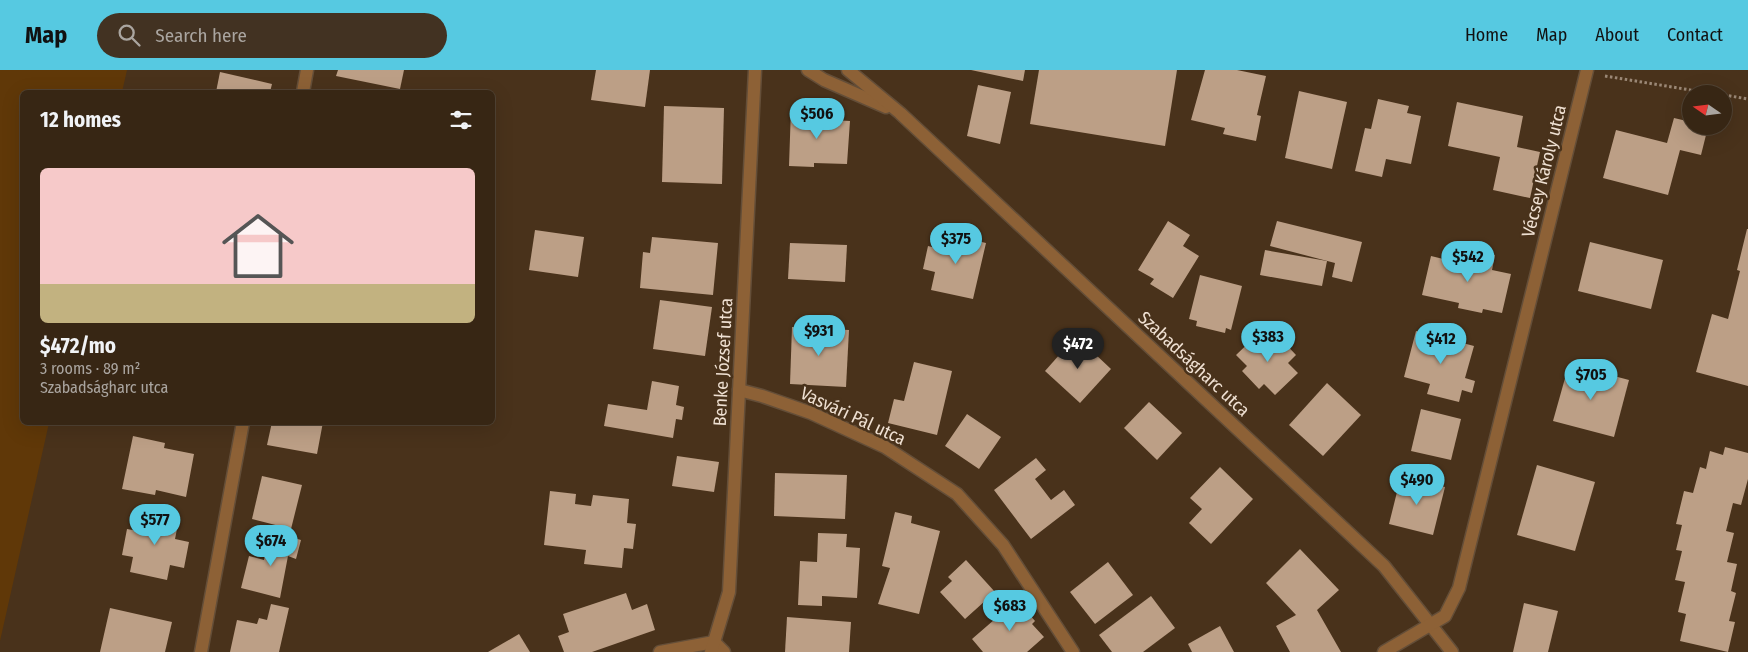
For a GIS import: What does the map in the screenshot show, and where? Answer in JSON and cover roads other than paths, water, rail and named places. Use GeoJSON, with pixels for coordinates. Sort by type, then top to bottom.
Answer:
{"type":"FeatureCollection","features":[{"type":"Feature","properties":{"kind":"street"},"geometry":{"type":"LineString","coordinates":[[303,90],[307,70]]}},
{"type":"Feature","properties":{"kind":"street","name":"Benke József utca"},"geometry":{"type":"LineString","coordinates":[[712,647],[730,592],[755,70]]}},
{"type":"Feature","properties":{"kind":"street","name":"Szabadságharc utca"},"geometry":{"type":"LineString","coordinates":[[808,70],[824,80],[900,113]]}},
{"type":"Feature","properties":{"kind":"street","name":"Szabadságharc utca"},"geometry":{"type":"LineString","coordinates":[[848,70],[900,113],[1384,566],[1452,652]]}},
{"type":"Feature","properties":{"kind":"street","name":"Vécsey Károly utca"},"geometry":{"type":"LineString","coordinates":[[1384,652],[1445,616],[1459,588],[1586,72]]}},
{"type":"Feature","properties":{"kind":"street","name":"Vasvári Pál utca"},"geometry":{"type":"LineString","coordinates":[[739,390],[811,413],[885,447],[957,494],[1003,546],[1072,652]]}},
{"type":"Feature","properties":{"kind":"street"},"geometry":{"type":"LineString","coordinates":[[201,652],[242,425]]}},
{"type":"Feature","properties":{"kind":"street"},"geometry":{"type":"LineString","coordinates":[[660,652],[712,647],[724,652]]}}]}
